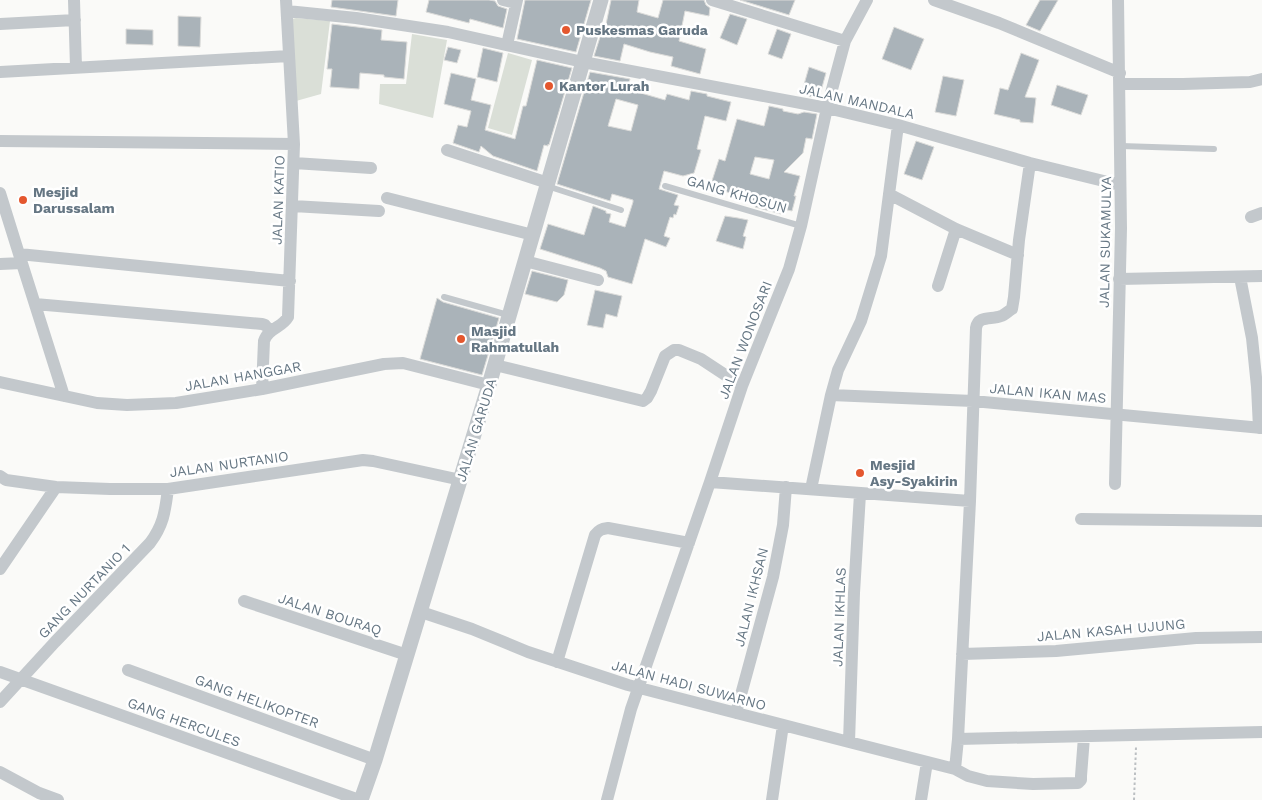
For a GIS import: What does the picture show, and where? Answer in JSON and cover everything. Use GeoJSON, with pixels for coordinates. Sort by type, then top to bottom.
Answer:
{"type":"FeatureCollection","features":[{"type":"Feature","properties":{"kind":"street"},"geometry":{"type":"LineString","coordinates":[[74,0],[76,67]]}},
{"type":"Feature","properties":{"kind":"street"},"geometry":{"type":"LineString","coordinates":[[503,0],[516,1],[507,45]]}},
{"type":"Feature","properties":{"kind":"street","name":"JALAN GARUDA"},"geometry":{"type":"LineString","coordinates":[[360,800],[375,760],[461,480],[601,0]]}},
{"type":"Feature","properties":{"kind":"street"},"geometry":{"type":"LineString","coordinates":[[712,0],[845,41]]}},
{"type":"Feature","properties":{"kind":"street","name":"JALAN WONOSARI"},"geometry":{"type":"LineString","coordinates":[[607,800],[630,709],[742,386],[789,269],[845,41],[866,0]]}},
{"type":"Feature","properties":{"kind":"street"},"geometry":{"type":"LineString","coordinates":[[934,0],[999,23],[1120,79],[1183,84],[1250,82],[1262,79]]}},
{"type":"Feature","properties":{"kind":"street","name":"JALAN SUKAMULYA"},"geometry":{"type":"LineString","coordinates":[[1115,484],[1121,228],[1118,0]]}},
{"type":"Feature","properties":{"kind":"street","name":"JALAN MANDALA"},"geometry":{"type":"LineString","coordinates":[[286,6],[448,32],[583,62],[827,108],[898,125],[1030,163],[1120,185]]}},
{"type":"Feature","properties":{"kind":"street","name":"JALAN KATIO"},"geometry":{"type":"LineString","coordinates":[[270,331],[286,322],[288,317],[290,281],[294,144],[286,6]]}},
{"type":"Feature","properties":{"kind":"street"},"geometry":{"type":"LineString","coordinates":[[0,24],[75,20]]}},
{"type":"Feature","properties":{"kind":"street"},"geometry":{"type":"LineString","coordinates":[[0,72],[289,56]]}},
{"type":"Feature","properties":{"kind":"street"},"geometry":{"type":"LineString","coordinates":[[811,489],[838,370],[861,320],[881,256],[898,125]]}},
{"type":"Feature","properties":{"kind":"street"},"geometry":{"type":"LineString","coordinates":[[0,141],[294,144]]}},
{"type":"Feature","properties":{"kind":"street"},"geometry":{"type":"LineString","coordinates":[[446,150],[548,185]]}},
{"type":"Feature","properties":{"kind":"street"},"geometry":{"type":"LineString","coordinates":[[294,163],[371,168]]}},
{"type":"Feature","properties":{"kind":"street"},"geometry":{"type":"LineString","coordinates":[[955,769],[970,501],[977,323],[983,319],[1001,316],[1012,309],[1030,163]]}},
{"type":"Feature","properties":{"kind":"street"},"geometry":{"type":"LineString","coordinates":[[889,194],[956,229],[1018,255]]}},
{"type":"Feature","properties":{"kind":"street"},"geometry":{"type":"LineString","coordinates":[[1,198],[64,396]]}},
{"type":"Feature","properties":{"kind":"street"},"geometry":{"type":"LineString","coordinates":[[387,198],[533,236]]}},
{"type":"Feature","properties":{"kind":"street"},"geometry":{"type":"LineString","coordinates":[[293,206],[379,211]]}},
{"type":"Feature","properties":{"kind":"street"},"geometry":{"type":"LineString","coordinates":[[938,286],[956,229]]}},
{"type":"Feature","properties":{"kind":"street"},"geometry":{"type":"LineString","coordinates":[[0,264],[21,259],[290,281]]}},
{"type":"Feature","properties":{"kind":"street"},"geometry":{"type":"LineString","coordinates":[[525,261],[598,280]]}},
{"type":"Feature","properties":{"kind":"street"},"geometry":{"type":"LineString","coordinates":[[1119,278],[1262,276]]}},
{"type":"Feature","properties":{"kind":"street"},"geometry":{"type":"LineString","coordinates":[[1240,277],[1252,338],[1260,428]]}},
{"type":"Feature","properties":{"kind":"street"},"geometry":{"type":"LineString","coordinates":[[35,304],[266,325],[270,331],[264,341],[262,389]]}},
{"type":"Feature","properties":{"kind":"street"},"geometry":{"type":"LineString","coordinates":[[495,365],[642,400],[647,398],[651,392],[665,356],[674,350],[679,350],[701,359],[742,386]]}},
{"type":"Feature","properties":{"kind":"street","name":"JALAN HANGGAR"},"geometry":{"type":"LineString","coordinates":[[0,382],[97,403],[126,405],[176,403],[262,389],[384,364],[403,363],[489,386]]}},
{"type":"Feature","properties":{"kind":"street","name":"JALAN IKAN MAS"},"geometry":{"type":"LineString","coordinates":[[831,395],[973,401],[1260,428]]}},
{"type":"Feature","properties":{"kind":"street","name":"JALAN NURTANIO"},"geometry":{"type":"LineString","coordinates":[[2,482],[56,487],[168,489],[363,460],[461,480]]}},
{"type":"Feature","properties":{"kind":"street"},"geometry":{"type":"LineString","coordinates":[[710,482],[970,501]]}},
{"type":"Feature","properties":{"kind":"street"},"geometry":{"type":"LineString","coordinates":[[0,569],[56,487]]}},
{"type":"Feature","properties":{"kind":"street","name":"JALAN IKHSAN"},"geometry":{"type":"LineString","coordinates":[[736,713],[773,576],[782,532],[786,487]]}},
{"type":"Feature","properties":{"kind":"street","name":"GANG NURTANIO 1"},"geometry":{"type":"LineString","coordinates":[[0,702],[150,543],[163,521],[168,489]]}},
{"type":"Feature","properties":{"kind":"street","name":"JALAN IKHLAS"},"geometry":{"type":"LineString","coordinates":[[849,742],[854,593],[860,494]]}},
{"type":"Feature","properties":{"kind":"street"},"geometry":{"type":"LineString","coordinates":[[1081,519],[1262,521]]}},
{"type":"Feature","properties":{"kind":"street"},"geometry":{"type":"LineString","coordinates":[[557,662],[595,535],[598,531],[608,528],[689,543]]}},
{"type":"Feature","properties":{"kind":"street","name":"JALAN BOURAQ"},"geometry":{"type":"LineString","coordinates":[[244,601],[407,655]]}},
{"type":"Feature","properties":{"kind":"street","name":"JALAN HADI SUWARNO"},"geometry":{"type":"LineString","coordinates":[[421,612],[610,680],[955,769],[968,776],[987,781],[1076,784],[1081,780],[1084,737]]}},
{"type":"Feature","properties":{"kind":"street","name":"JALAN KASAH UJUNG"},"geometry":{"type":"LineString","coordinates":[[962,654],[1092,648],[1196,638],[1262,637]]}},
{"type":"Feature","properties":{"kind":"street","name":"GANG HELIKOPTER"},"geometry":{"type":"LineString","coordinates":[[128,670],[375,760]]}},
{"type":"Feature","properties":{"kind":"street","name":"GANG HERCULES"},"geometry":{"type":"LineString","coordinates":[[0,672],[360,800]]}},
{"type":"Feature","properties":{"kind":"street"},"geometry":{"type":"LineString","coordinates":[[772,800],[783,725]]}},
{"type":"Feature","properties":{"kind":"street"},"geometry":{"type":"LineString","coordinates":[[958,739],[1262,732]]}},
{"type":"Feature","properties":{"kind":"street"},"geometry":{"type":"LineString","coordinates":[[921,800],[927,762]]}},
{"type":"Feature","properties":{"kind":"street"},"geometry":{"type":"LineString","coordinates":[[0,772],[35,797],[58,800]]}},
{"type":"Feature","properties":{"kind":"lane"},"geometry":{"type":"LineString","coordinates":[[1121,146],[1214,149]]}},
{"type":"Feature","properties":{"kind":"lane"},"geometry":{"type":"LineString","coordinates":[[548,185],[621,210]]}},
{"type":"Feature","properties":{"kind":"lane","name":"GANG KHOSUN"},"geometry":{"type":"LineString","coordinates":[[665,186],[801,226]]}},
{"type":"Feature","properties":{"kind":"lane"},"geometry":{"type":"LineString","coordinates":[[444,297],[510,315]]}},
{"type":"Feature","properties":{"kind":"path"},"geometry":{"type":"LineString","coordinates":[[1134,800],[1137,735]]}},
{"type":"Feature","properties":{"kind":"shaded area"},"geometry":{"type":"Polygon","coordinates":[[[292,19],[330,21],[321,94],[296,101],[292,19]]]}},
{"type":"Feature","properties":{"kind":"shaded area"},"geometry":{"type":"Polygon","coordinates":[[[412,34],[447,40],[433,118],[379,104],[380,84],[406,84],[412,34]]]}},
{"type":"Feature","properties":{"kind":"shaded area"},"geometry":{"type":"Polygon","coordinates":[[[508,53],[532,60],[512,135],[488,128],[508,53]]]}},
{"type":"Feature","properties":{"kind":"building"},"geometry":{"type":"Polygon","coordinates":[[[332,0],[398,0],[396,16],[331,7],[332,0]]]}},
{"type":"Feature","properties":{"kind":"building"},"geometry":{"type":"Polygon","coordinates":[[[429,0],[495,1],[498,6],[507,9],[503,28],[470,19],[469,23],[426,12],[429,0]]]}},
{"type":"Feature","properties":{"kind":"building"},"geometry":{"type":"Polygon","coordinates":[[[525,0],[591,0],[576,52],[517,39],[525,0]]]}},
{"type":"Feature","properties":{"kind":"building"},"geometry":{"type":"Polygon","coordinates":[[[611,0],[639,0],[637,12],[658,18],[663,0],[704,0],[710,8],[709,16],[685,11],[679,41],[706,49],[700,74],[671,66],[673,57],[624,44],[620,61],[594,56],[601,34],[604,34],[611,0]]]}},
{"type":"Feature","properties":{"kind":"building"},"geometry":{"type":"Polygon","coordinates":[[[740,0],[795,0],[789,15],[740,0]]]}},
{"type":"Feature","properties":{"kind":"building"},"geometry":{"type":"Polygon","coordinates":[[[1040,0],[1058,0],[1040,31],[1026,25],[1040,0]]]}},
{"type":"Feature","properties":{"kind":"building"},"geometry":{"type":"Polygon","coordinates":[[[730,14],[747,19],[737,45],[720,38],[730,14]]]}},
{"type":"Feature","properties":{"kind":"building"},"geometry":{"type":"Polygon","coordinates":[[[178,16],[201,17],[200,47],[178,46],[178,16]]]}},
{"type":"Feature","properties":{"kind":"building"},"geometry":{"type":"Polygon","coordinates":[[[332,24],[382,30],[381,40],[407,42],[404,79],[360,73],[359,89],[330,87],[332,69],[327,69],[332,24]]]}},
{"type":"Feature","properties":{"kind":"building"},"geometry":{"type":"Polygon","coordinates":[[[894,27],[924,39],[911,70],[882,59],[894,27]]]}},
{"type":"Feature","properties":{"kind":"building"},"geometry":{"type":"Polygon","coordinates":[[[126,29],[153,30],[153,45],[126,44],[126,29]]]}},
{"type":"Feature","properties":{"kind":"building"},"geometry":{"type":"Polygon","coordinates":[[[777,29],[791,34],[782,59],[768,54],[777,29]]]}},
{"type":"Feature","properties":{"kind":"building"},"geometry":{"type":"Polygon","coordinates":[[[448,47],[461,50],[457,63],[444,60],[448,47]]]}},
{"type":"Feature","properties":{"kind":"building"},"geometry":{"type":"Polygon","coordinates":[[[483,48],[503,53],[497,82],[477,77],[483,48]]]}},
{"type":"Feature","properties":{"kind":"building"},"geometry":{"type":"Polygon","coordinates":[[[1021,53],[1039,60],[1025,97],[1036,98],[1033,123],[1020,122],[1020,120],[994,114],[1000,88],[1008,90],[1021,53]]]}},
{"type":"Feature","properties":{"kind":"building"},"geometry":{"type":"Polygon","coordinates":[[[537,60],[572,68],[549,145],[544,145],[537,171],[493,156],[481,146],[479,152],[453,143],[458,125],[467,127],[471,111],[444,104],[451,73],[476,79],[471,100],[491,105],[485,130],[515,139],[523,106],[526,106],[537,60]]]}},
{"type":"Feature","properties":{"kind":"building"},"geometry":{"type":"Polygon","coordinates":[[[809,67],[826,73],[819,98],[801,95],[809,67]]]}},
{"type":"Feature","properties":{"kind":"building"},"geometry":{"type":"Polygon","coordinates":[[[590,72],[630,79],[627,89],[665,100],[667,94],[689,100],[691,91],[731,102],[726,121],[705,116],[697,149],[701,150],[694,173],[683,176],[664,171],[659,189],[678,195],[674,205],[679,206],[676,215],[674,214],[673,218],[670,217],[664,236],[670,238],[666,247],[645,239],[632,284],[608,277],[606,271],[600,268],[540,249],[548,224],[584,235],[593,206],[611,214],[609,222],[625,227],[633,202],[633,200],[612,194],[610,201],[557,184],[590,72]],[[616,99],[608,126],[631,131],[638,105],[616,99]]]}},
{"type":"Feature","properties":{"kind":"building"},"geometry":{"type":"Polygon","coordinates":[[[943,76],[964,80],[956,116],[935,112],[943,76]]]}},
{"type":"Feature","properties":{"kind":"building"},"geometry":{"type":"Polygon","coordinates":[[[1057,85],[1088,95],[1081,115],[1051,105],[1057,85]]]}},
{"type":"Feature","properties":{"kind":"building"},"geometry":{"type":"Polygon","coordinates":[[[769,106],[798,114],[804,112],[817,114],[812,139],[806,138],[803,153],[784,172],[800,176],[792,211],[782,209],[781,214],[755,207],[756,205],[743,201],[744,197],[710,187],[719,159],[725,161],[737,119],[764,126],[769,106]],[[755,157],[750,174],[769,179],[774,160],[755,157]]]}},
{"type":"Feature","properties":{"kind":"building"},"geometry":{"type":"Polygon","coordinates":[[[916,141],[934,147],[922,180],[904,174],[916,141]]]}},
{"type":"Feature","properties":{"kind":"building"},"geometry":{"type":"Polygon","coordinates":[[[725,216],[748,220],[743,236],[746,237],[743,249],[716,241],[725,216]]]}},
{"type":"Feature","properties":{"kind":"building"},"geometry":{"type":"Polygon","coordinates":[[[532,271],[568,280],[564,295],[557,302],[525,294],[532,271]]]}},
{"type":"Feature","properties":{"kind":"building"},"geometry":{"type":"Polygon","coordinates":[[[595,290],[622,296],[617,317],[606,314],[603,328],[587,325],[595,290]]]}},
{"type":"Feature","properties":{"kind":"building","name":"Masjid Rahmatullah"},"geometry":{"type":"Polygon","coordinates":[[[437,298],[443,302],[499,318],[482,375],[420,359],[437,298]]]}},
{"type":"Feature","properties":{"kind":"place","name":"Puskesmas Garuda"},"geometry":{"type":"Point","coordinates":[566,30]}},
{"type":"Feature","properties":{"kind":"place","name":"Kantor Lurah"},"geometry":{"type":"Point","coordinates":[549,86]}},
{"type":"Feature","properties":{"kind":"place","name":"Mesjid Darussalam"},"geometry":{"type":"Point","coordinates":[23,200]}},
{"type":"Feature","properties":{"kind":"place","name":"Masjid Rahmatullah"},"geometry":{"type":"Point","coordinates":[461,339]}},
{"type":"Feature","properties":{"kind":"place","name":"Mesjid Asy-Syakirin"},"geometry":{"type":"Point","coordinates":[860,473]}}]}
